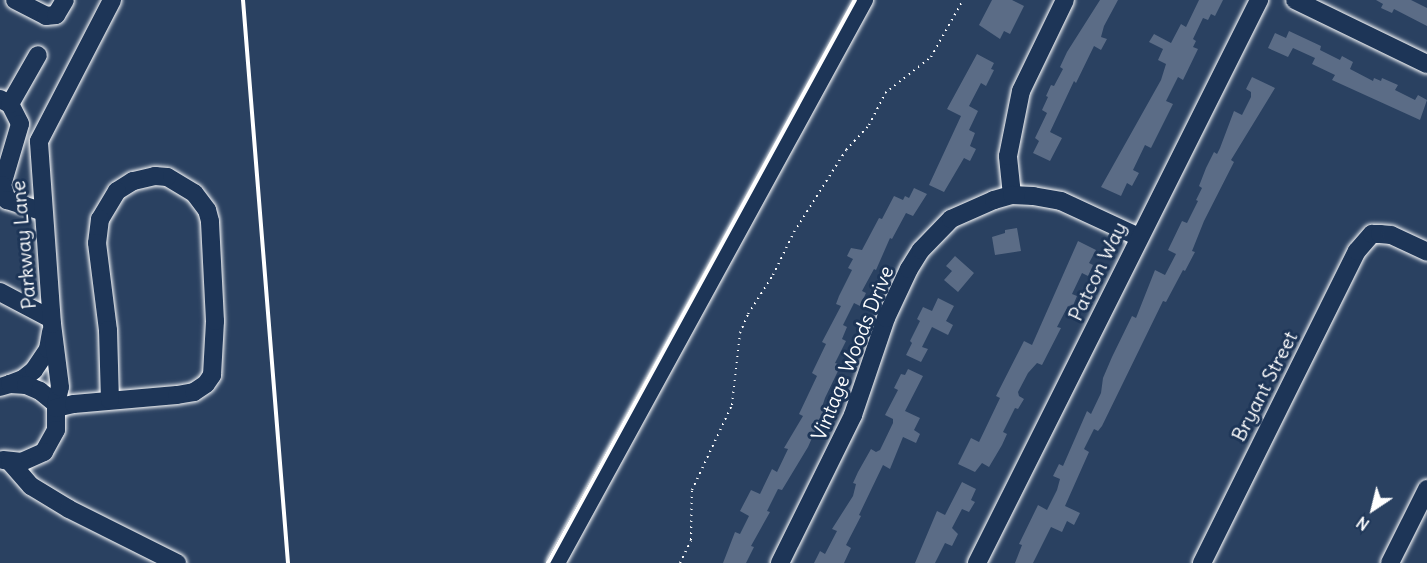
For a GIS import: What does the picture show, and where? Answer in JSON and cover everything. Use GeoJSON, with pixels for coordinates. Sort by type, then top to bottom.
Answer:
{"type":"FeatureCollection","features":[{"type":"Feature","properties":{"kind":"street"},"geometry":{"type":"LineString","coordinates":[[15,0],[46,16],[56,15],[65,0]]}},
{"type":"Feature","properties":{"kind":"street","name":"Parkway Lane"},"geometry":{"type":"LineString","coordinates":[[5,460],[22,462],[44,452],[56,430],[56,406],[60,387],[52,322],[39,141],[77,63],[112,0]]}},
{"type":"Feature","properties":{"kind":"street"},"geometry":{"type":"LineString","coordinates":[[556,563],[864,0]]}},
{"type":"Feature","properties":{"kind":"street"},"geometry":{"type":"LineString","coordinates":[[1012,195],[1008,156],[1021,91],[1065,0]]}},
{"type":"Feature","properties":{"kind":"street","name":"Patcon Way"},"geometry":{"type":"LineString","coordinates":[[977,563],[1259,0]]}},
{"type":"Feature","properties":{"kind":"street"},"geometry":{"type":"LineString","coordinates":[[1295,0],[1427,64]]}},
{"type":"Feature","properties":{"kind":"street"},"geometry":{"type":"LineString","coordinates":[[38,55],[5,101],[20,124],[2,185],[7,200],[43,212]]}},
{"type":"Feature","properties":{"kind":"street"},"geometry":{"type":"LineString","coordinates":[[3,385],[26,385],[40,391],[56,406],[194,392],[206,384],[212,375],[215,321],[210,221],[207,210],[194,194],[167,177],[155,176],[132,181],[117,191],[100,219],[97,243],[104,284],[110,400]]}},
{"type":"Feature","properties":{"kind":"street","name":"Vintage Woods Drive"},"geometry":{"type":"LineString","coordinates":[[780,563],[853,415],[886,318],[921,250],[951,219],[973,207],[1012,195],[1061,201],[1139,237]]}},
{"type":"Feature","properties":{"kind":"street","name":"Bryant Street"},"geometry":{"type":"LineString","coordinates":[[1202,563],[1357,250],[1372,234],[1391,235],[1427,252]]}},
{"type":"Feature","properties":{"kind":"street"},"geometry":{"type":"LineString","coordinates":[[0,292],[52,322]]}},
{"type":"Feature","properties":{"kind":"street","name":"Parkway Lane"},"geometry":{"type":"LineString","coordinates":[[3,385],[23,379],[43,356],[48,349],[52,322]]}},
{"type":"Feature","properties":{"kind":"street"},"geometry":{"type":"LineString","coordinates":[[5,460],[31,486],[69,509],[177,563]]}},
{"type":"Feature","properties":{"kind":"street"},"geometry":{"type":"LineString","coordinates":[[1390,563],[1427,489]]}},
{"type":"Feature","properties":{"kind":"path"},"geometry":{"type":"LineString","coordinates":[[680,563],[691,540],[692,490],[732,405],[739,340],[748,314],[773,274],[794,232],[846,150],[869,125],[885,93],[931,57],[963,0]]}},
{"type":"Feature","properties":{"kind":"building"},"geometry":{"type":"Polygon","coordinates":[[[992,0],[1012,0],[1024,6],[1010,34],[1004,31],[1000,39],[979,25],[992,0]]]}},
{"type":"Feature","properties":{"kind":"building"},"geometry":{"type":"Polygon","coordinates":[[[1100,0],[1118,0],[1104,26],[1101,37],[1107,39],[1101,50],[1094,46],[1076,83],[1074,81],[1050,132],[1062,138],[1050,161],[1033,153],[1039,141],[1035,138],[1047,113],[1042,110],[1048,97],[1046,96],[1063,69],[1060,67],[1067,52],[1100,0]]]}},
{"type":"Feature","properties":{"kind":"building"},"geometry":{"type":"Polygon","coordinates":[[[1199,0],[1223,0],[1215,16],[1211,14],[1208,20],[1203,18],[1193,39],[1196,41],[1193,47],[1198,49],[1183,80],[1178,77],[1166,101],[1173,104],[1151,148],[1145,145],[1133,170],[1139,173],[1132,186],[1127,183],[1121,196],[1101,187],[1161,80],[1166,64],[1158,60],[1163,49],[1149,42],[1154,34],[1171,43],[1181,24],[1186,27],[1199,0]]]}},
{"type":"Feature","properties":{"kind":"building"},"geometry":{"type":"Polygon","coordinates":[[[1376,0],[1411,0],[1427,8],[1427,26],[1394,9],[1392,13],[1381,8],[1383,4],[1376,0]]]}},
{"type":"Feature","properties":{"kind":"building"},"geometry":{"type":"Polygon","coordinates":[[[1289,31],[1321,46],[1320,50],[1340,60],[1342,56],[1353,62],[1350,69],[1373,81],[1374,78],[1381,81],[1382,78],[1398,85],[1395,90],[1415,100],[1418,95],[1427,100],[1420,120],[1332,80],[1335,75],[1312,64],[1315,58],[1293,48],[1288,57],[1268,48],[1275,33],[1286,38],[1289,31]]]}},
{"type":"Feature","properties":{"kind":"building"},"geometry":{"type":"Polygon","coordinates":[[[977,54],[994,63],[991,69],[994,70],[986,86],[981,83],[969,106],[978,111],[969,130],[975,133],[970,146],[976,149],[970,161],[964,158],[944,192],[929,185],[961,116],[947,109],[977,54]]]}},
{"type":"Feature","properties":{"kind":"building"},"geometry":{"type":"Polygon","coordinates":[[[1252,77],[1275,88],[1231,160],[1234,162],[1204,221],[1192,251],[1195,252],[1185,271],[1183,270],[1166,302],[1163,301],[1102,426],[1098,431],[1094,429],[1084,449],[1089,452],[1065,506],[1080,513],[1074,525],[1067,521],[1062,532],[1051,527],[1033,563],[1015,563],[1022,545],[1019,544],[1038,505],[1047,510],[1057,490],[1060,479],[1053,476],[1059,464],[1063,466],[1087,411],[1091,414],[1101,393],[1103,378],[1112,357],[1132,316],[1136,318],[1155,270],[1165,275],[1176,254],[1168,250],[1182,221],[1187,223],[1198,201],[1196,200],[1202,188],[1199,186],[1206,168],[1214,152],[1217,154],[1220,148],[1234,111],[1242,115],[1251,97],[1251,92],[1246,89],[1252,77]]]}},
{"type":"Feature","properties":{"kind":"building"},"geometry":{"type":"Polygon","coordinates":[[[914,188],[927,194],[913,216],[906,213],[892,239],[890,238],[876,270],[874,269],[862,291],[866,293],[860,306],[854,303],[843,325],[847,327],[842,339],[846,341],[835,363],[838,364],[835,370],[838,371],[825,398],[821,410],[824,411],[808,447],[782,490],[778,489],[767,511],[770,512],[751,546],[754,547],[746,563],[723,563],[735,532],[740,534],[749,516],[740,511],[751,490],[760,494],[772,469],[777,472],[788,449],[784,448],[803,416],[799,414],[817,376],[812,373],[826,344],[822,342],[841,306],[836,304],[852,270],[848,268],[853,259],[847,256],[851,248],[862,250],[894,196],[903,200],[905,196],[909,198],[914,188]]]}},
{"type":"Feature","properties":{"kind":"building"},"geometry":{"type":"Polygon","coordinates":[[[1017,228],[1021,251],[995,255],[992,237],[1005,233],[1005,230],[1017,228]]]}},
{"type":"Feature","properties":{"kind":"building"},"geometry":{"type":"Polygon","coordinates":[[[1078,241],[1096,250],[1089,263],[1093,265],[1088,276],[1082,273],[1072,294],[1077,296],[1072,308],[1068,306],[1057,327],[1061,328],[1042,365],[1037,363],[1028,373],[1018,392],[1019,396],[1024,399],[1018,409],[1015,408],[1003,432],[1007,434],[1002,445],[989,467],[982,463],[975,472],[958,464],[971,438],[979,442],[1000,398],[996,396],[1024,341],[1032,345],[1078,241]]]}},
{"type":"Feature","properties":{"kind":"building"},"geometry":{"type":"Polygon","coordinates":[[[955,256],[974,273],[958,292],[944,280],[952,271],[946,266],[955,256]]]}},
{"type":"Feature","properties":{"kind":"building"},"geometry":{"type":"Polygon","coordinates":[[[938,298],[954,306],[946,321],[953,325],[948,335],[932,327],[922,347],[928,349],[921,362],[906,355],[920,321],[917,319],[923,307],[932,311],[938,298]]]}},
{"type":"Feature","properties":{"kind":"building"},"geometry":{"type":"Polygon","coordinates":[[[908,369],[923,376],[905,411],[920,418],[914,430],[920,434],[916,443],[903,437],[890,469],[883,465],[846,545],[851,548],[844,563],[814,563],[820,551],[825,554],[837,531],[832,529],[853,496],[856,484],[853,483],[871,449],[876,452],[880,450],[893,423],[893,419],[885,415],[898,390],[894,388],[901,374],[905,375],[908,369]]]}},
{"type":"Feature","properties":{"kind":"building"},"geometry":{"type":"Polygon","coordinates":[[[962,482],[976,489],[971,500],[975,502],[969,512],[962,509],[952,528],[958,534],[952,546],[945,543],[935,563],[915,563],[937,511],[945,515],[962,482]]]}},
{"type":"Feature","properties":{"kind":"railway"},"geometry":{"type":"LineString","coordinates":[[243,0],[288,563]]}},
{"type":"Feature","properties":{"kind":"railway"},"geometry":{"type":"LineString","coordinates":[[548,563],[855,0]]}}]}
